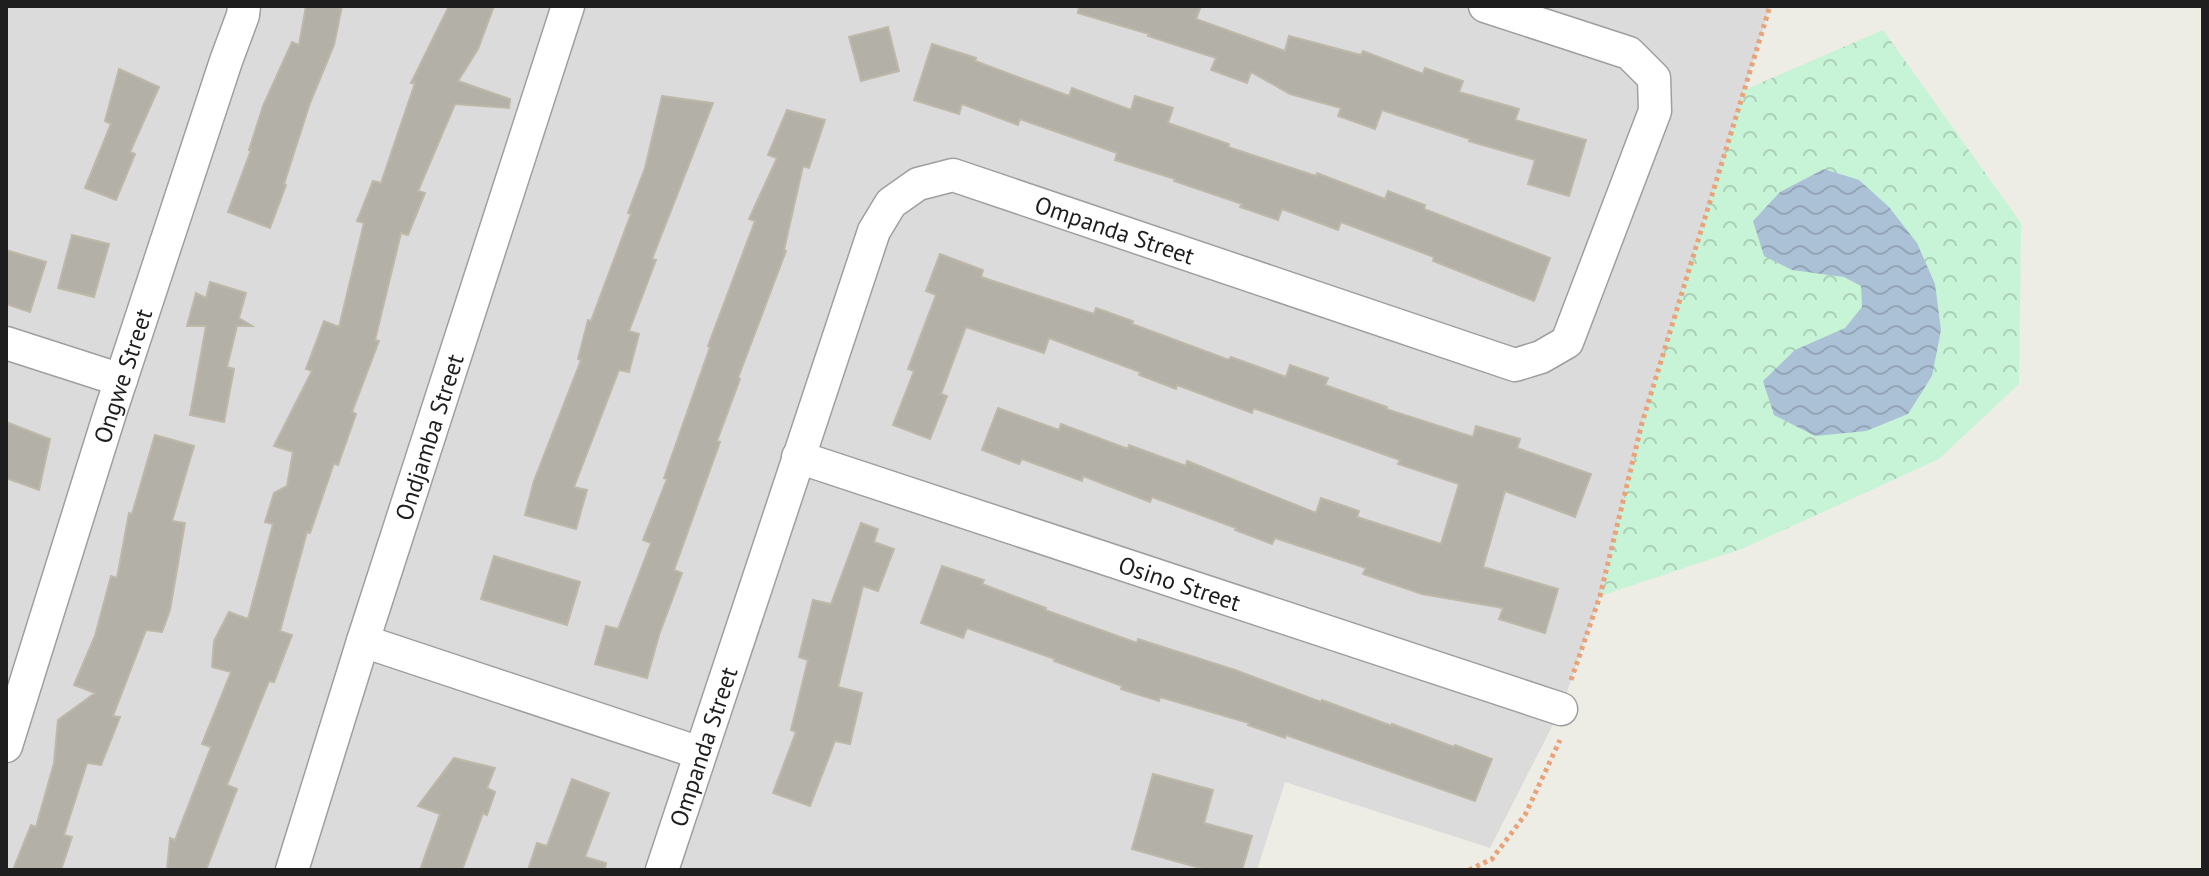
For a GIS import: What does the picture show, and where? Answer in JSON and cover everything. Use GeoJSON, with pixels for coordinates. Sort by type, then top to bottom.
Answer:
{"type":"FeatureCollection","features":[{"type":"Feature","properties":{"kind":"street","name":"Ongwe Street"},"geometry":{"type":"LineString","coordinates":[[6,746],[18,666],[121,380],[244,6]]}},
{"type":"Feature","properties":{"kind":"street","name":"Ondjamba Street"},"geometry":{"type":"LineString","coordinates":[[292,870],[568,6]]}},
{"type":"Feature","properties":{"kind":"street","name":"Ompanda Street"},"geometry":{"type":"LineString","coordinates":[[662,870],[874,231],[891,203],[918,184],[953,175],[1515,365],[1541,357],[1567,342],[1655,111],[1654,78],[1629,53],[1485,6]]}},
{"type":"Feature","properties":{"kind":"street"},"geometry":{"type":"LineString","coordinates":[[6,343],[121,380]]}},
{"type":"Feature","properties":{"kind":"street","name":"Osino Street"},"geometry":{"type":"LineString","coordinates":[[798,457],[1561,709]]}},
{"type":"Feature","properties":{"kind":"street"},"geometry":{"type":"LineString","coordinates":[[363,641],[700,753]]}},
{"type":"Feature","properties":{"kind":"path"},"geometry":{"type":"LineString","coordinates":[[1469,870],[1492,859],[1525,815],[1560,742],[1561,709],[1600,596],[1642,423],[1770,6]]}},
{"type":"Feature","properties":{"kind":"shaded area"},"geometry":{"type":"Polygon","coordinates":[[[6,6],[1770,6],[1642,423],[1600,596],[1561,709],[1490,848],[1285,782],[1257,870],[6,870],[6,6]]]}},
{"type":"Feature","properties":{"kind":"green space"},"geometry":{"type":"Polygon","coordinates":[[[1883,30],[2021,223],[2019,384],[1939,459],[1744,548],[1600,596],[1642,423],[1744,90],[1883,30]]]}},
{"type":"Feature","properties":{"kind":"water"},"geometry":{"type":"Polygon","coordinates":[[[1824,169],[1859,180],[1889,207],[1917,243],[1935,284],[1941,330],[1932,376],[1908,414],[1866,431],[1815,436],[1774,415],[1763,381],[1795,350],[1845,328],[1862,307],[1861,286],[1844,277],[1792,270],[1764,256],[1753,221],[1780,192],[1824,169]]]}},
{"type":"Feature","properties":{"kind":"building"},"geometry":{"type":"Polygon","coordinates":[[[306,6],[342,6],[334,45],[310,103],[270,228],[228,212],[251,150],[263,106],[292,42],[299,45],[306,6]]]}},
{"type":"Feature","properties":{"kind":"building"},"geometry":{"type":"Polygon","coordinates":[[[449,6],[494,6],[478,49],[458,81],[510,99],[509,108],[455,104],[418,191],[425,193],[408,235],[401,233],[375,340],[379,341],[352,412],[356,414],[338,465],[334,463],[310,533],[307,532],[280,631],[292,635],[274,682],[269,681],[227,785],[237,789],[206,870],[167,870],[170,838],[175,840],[211,747],[202,744],[231,672],[212,667],[214,641],[229,612],[248,619],[273,524],[265,522],[274,493],[287,486],[293,452],[274,446],[312,371],[306,369],[324,321],[339,327],[364,223],[357,221],[373,181],[381,183],[415,83],[411,83],[449,6]]]}},
{"type":"Feature","properties":{"kind":"building"},"geometry":{"type":"Polygon","coordinates":[[[1079,6],[1201,6],[1196,19],[1285,51],[1289,36],[1361,55],[1363,51],[1423,74],[1425,68],[1463,81],[1459,92],[1519,109],[1515,120],[1586,140],[1569,196],[1528,184],[1535,160],[1469,141],[1382,110],[1375,129],[1338,116],[1341,108],[1290,94],[1251,72],[1247,83],[1211,70],[1216,58],[1078,13],[1079,6]]]}},
{"type":"Feature","properties":{"kind":"building"},"geometry":{"type":"Polygon","coordinates":[[[888,27],[899,71],[861,81],[849,37],[888,27]]]}},
{"type":"Feature","properties":{"kind":"building"},"geometry":{"type":"Polygon","coordinates":[[[932,44],[976,58],[975,61],[1069,96],[1072,88],[1131,110],[1135,96],[1173,108],[1168,123],[1229,144],[1228,147],[1316,176],[1317,173],[1385,199],[1388,191],[1425,205],[1424,209],[1550,258],[1534,301],[1433,261],[1434,257],[1341,222],[1338,230],[1282,209],[1278,220],[1175,179],[1115,160],[1117,153],[1020,119],[1018,125],[962,104],[959,114],[914,100],[932,44]]]}},
{"type":"Feature","properties":{"kind":"building"},"geometry":{"type":"Polygon","coordinates":[[[119,69],[159,87],[130,152],[135,154],[116,200],[85,188],[111,124],[105,121],[119,69]]]}},
{"type":"Feature","properties":{"kind":"building"},"geometry":{"type":"Polygon","coordinates":[[[662,96],[713,103],[652,259],[656,260],[629,331],[639,334],[629,372],[619,370],[574,487],[587,490],[576,529],[525,515],[534,481],[581,360],[578,359],[588,320],[591,321],[631,214],[628,213],[645,168],[662,96]]]}},
{"type":"Feature","properties":{"kind":"building"},"geometry":{"type":"Polygon","coordinates":[[[787,110],[825,120],[809,168],[803,166],[786,251],[738,378],[717,441],[720,442],[674,570],[682,573],[647,678],[595,664],[606,626],[618,629],[651,543],[643,540],[667,479],[664,478],[708,346],[755,221],[749,219],[777,158],[768,155],[787,110]]]}},
{"type":"Feature","properties":{"kind":"building"},"geometry":{"type":"Polygon","coordinates":[[[72,235],[109,244],[94,297],[58,288],[72,235]]]}},
{"type":"Feature","properties":{"kind":"building"},"geometry":{"type":"Polygon","coordinates":[[[6,250],[46,262],[30,312],[6,304],[6,250]]]}},
{"type":"Feature","properties":{"kind":"building"},"geometry":{"type":"Polygon","coordinates":[[[940,254],[983,270],[981,277],[1094,314],[1096,308],[1229,360],[1231,357],[1286,377],[1290,365],[1328,378],[1325,385],[1386,409],[1473,437],[1476,426],[1520,439],[1517,448],[1591,474],[1575,517],[1505,491],[1483,567],[1558,589],[1545,633],[1499,619],[1503,608],[1422,594],[1363,574],[1366,568],[1275,538],[1272,544],[1152,497],[1150,502],[1083,476],[1082,481],[1022,459],[1019,464],[982,450],[998,408],[1059,430],[1061,424],[1186,466],[1187,461],[1316,513],[1321,498],[1359,511],[1357,517],[1441,544],[1459,484],[1253,408],[1252,413],[1177,385],[1176,389],[1049,338],[1044,353],[966,327],[941,394],[947,396],[930,439],[893,425],[914,371],[908,369],[936,295],[926,291],[940,254]]]}},
{"type":"Feature","properties":{"kind":"building"},"geometry":{"type":"Polygon","coordinates":[[[210,282],[246,293],[239,318],[252,326],[237,326],[227,367],[234,369],[224,422],[190,415],[206,326],[187,326],[196,293],[206,298],[210,282]]]}},
{"type":"Feature","properties":{"kind":"building"},"geometry":{"type":"Polygon","coordinates":[[[6,422],[50,439],[39,490],[6,478],[6,422]]]}},
{"type":"Feature","properties":{"kind":"building"},"geometry":{"type":"Polygon","coordinates":[[[155,435],[194,446],[172,521],[185,523],[170,610],[162,632],[146,630],[113,716],[120,717],[101,765],[87,763],[64,835],[72,837],[61,870],[13,870],[31,825],[36,827],[54,763],[58,720],[95,693],[74,685],[95,636],[111,576],[117,578],[129,513],[132,514],[155,435]]]}},
{"type":"Feature","properties":{"kind":"building"},"geometry":{"type":"Polygon","coordinates":[[[861,523],[878,529],[874,542],[894,549],[878,591],[863,586],[838,687],[862,693],[850,744],[835,741],[810,806],[773,793],[796,732],[791,730],[808,660],[799,657],[813,600],[831,604],[861,523]]]}},
{"type":"Feature","properties":{"kind":"building"},"geometry":{"type":"Polygon","coordinates":[[[494,556],[580,582],[567,625],[481,599],[494,556]]]}},
{"type":"Feature","properties":{"kind":"building"},"geometry":{"type":"Polygon","coordinates":[[[942,566],[984,580],[982,584],[1045,610],[1137,643],[1138,639],[1235,670],[1492,759],[1475,801],[1286,735],[1285,738],[1249,723],[1121,689],[1122,686],[1055,659],[967,628],[963,638],[921,623],[942,566]]]}},
{"type":"Feature","properties":{"kind":"building"},"geometry":{"type":"Polygon","coordinates":[[[454,758],[495,768],[487,788],[495,792],[487,815],[483,813],[462,870],[420,870],[440,814],[418,806],[454,758]]]}},
{"type":"Feature","properties":{"kind":"building"},"geometry":{"type":"Polygon","coordinates":[[[1153,774],[1213,790],[1204,823],[1252,836],[1242,870],[1207,870],[1132,849],[1153,774]]]}},
{"type":"Feature","properties":{"kind":"building"},"geometry":{"type":"Polygon","coordinates":[[[572,779],[609,793],[585,857],[606,863],[605,870],[528,870],[537,843],[547,846],[572,779]]]}}]}
